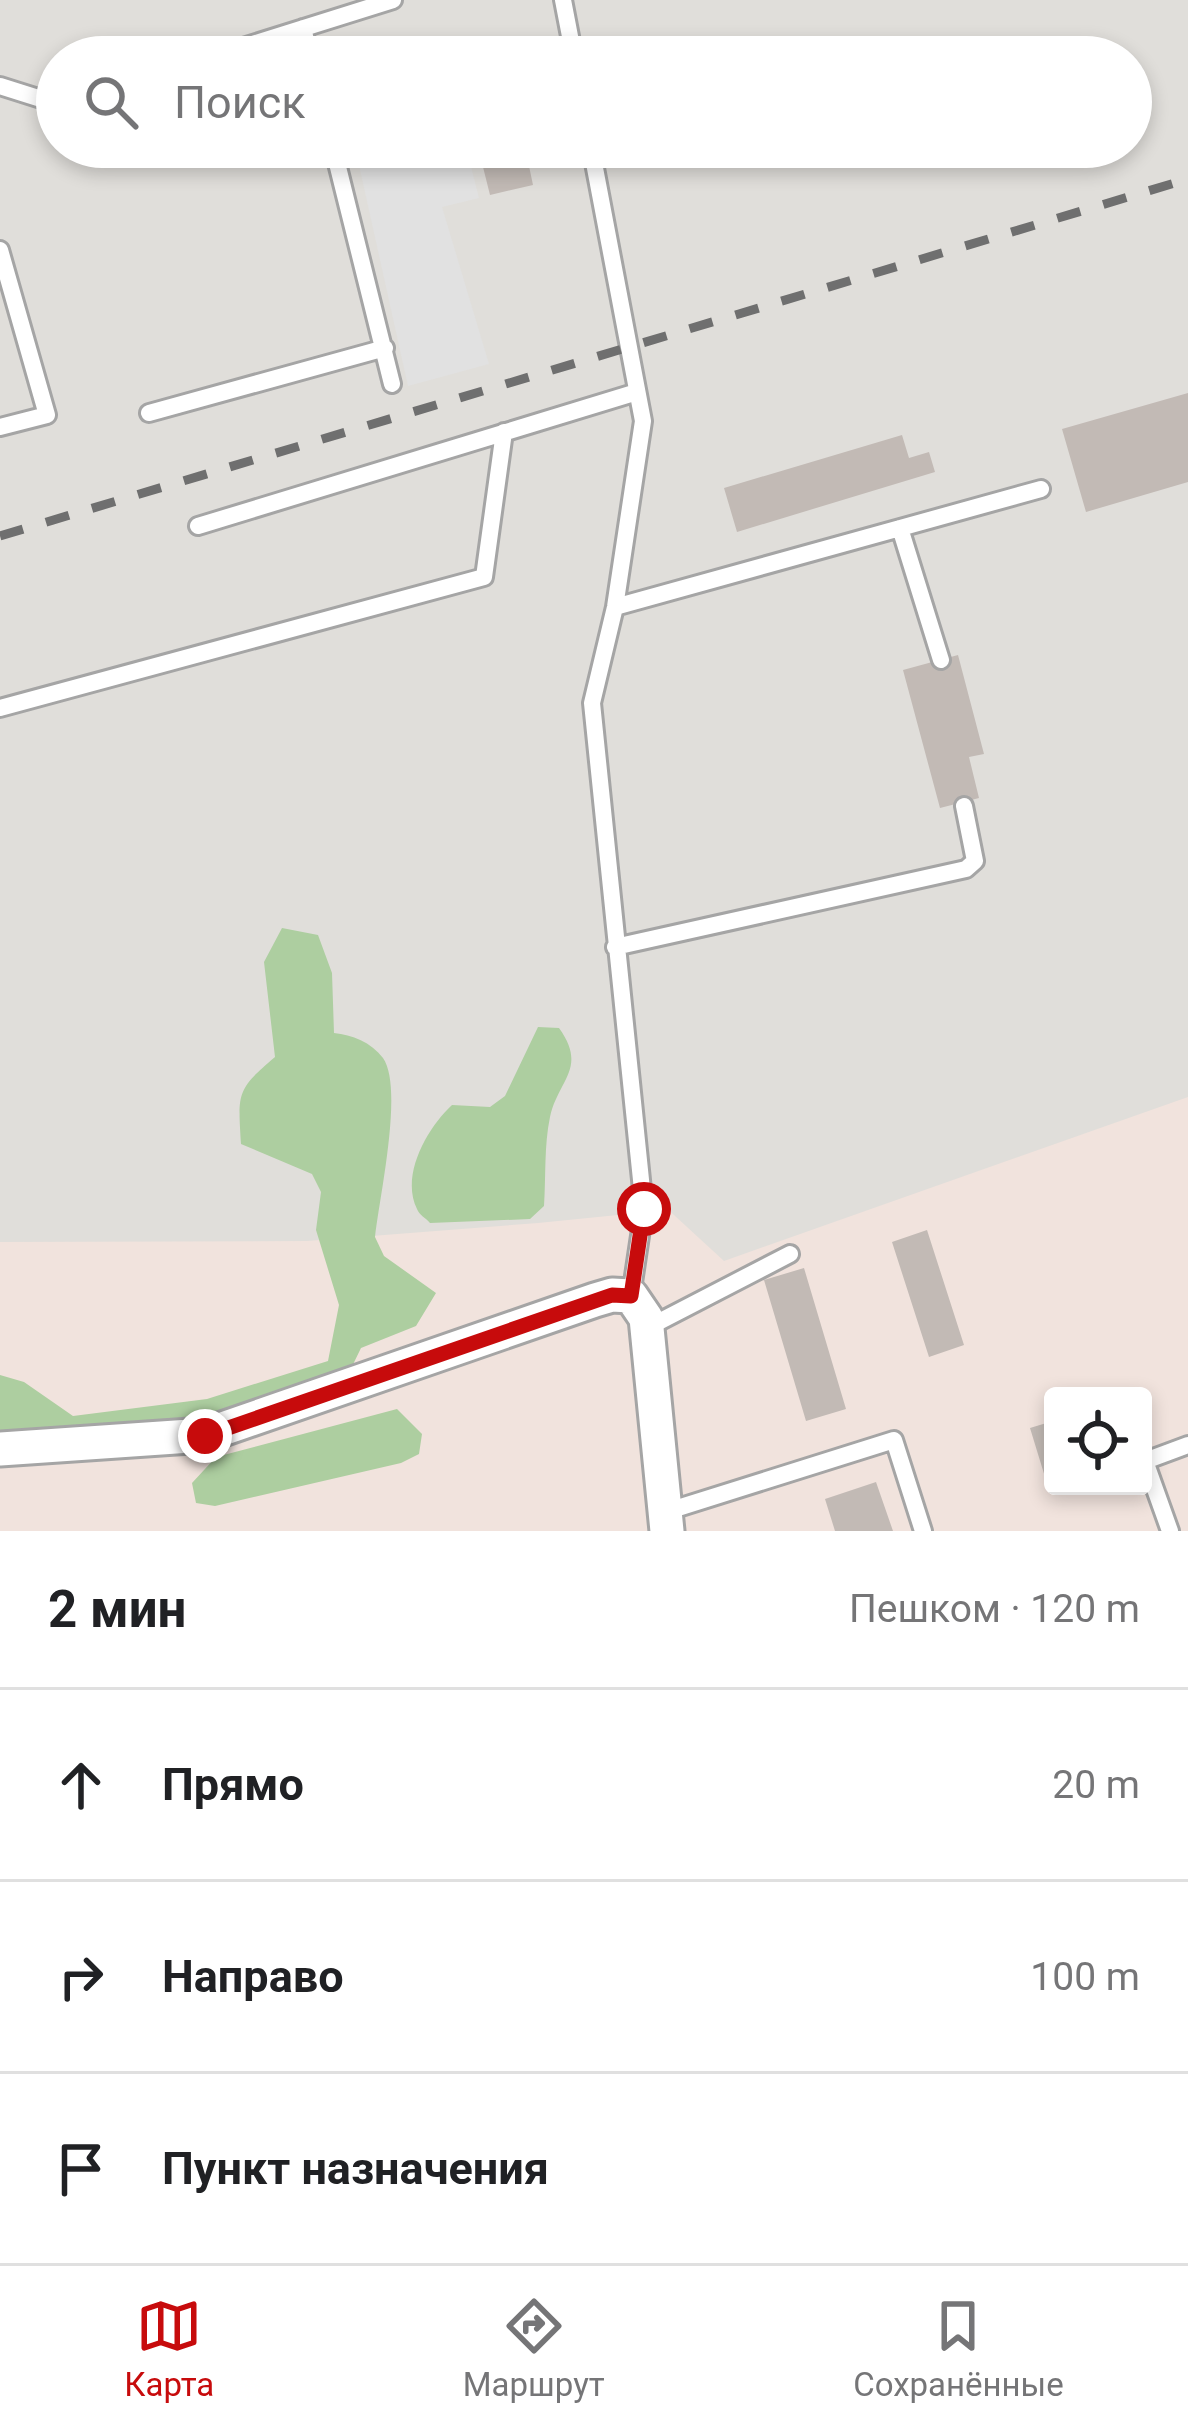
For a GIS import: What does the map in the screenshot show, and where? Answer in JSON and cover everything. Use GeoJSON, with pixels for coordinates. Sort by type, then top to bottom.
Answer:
{"type":"FeatureCollection","features":[{"type":"Feature","properties":{"kind":"street"},"geometry":{"type":"LineString","coordinates":[[0,1449],[205,1436],[612,1295],[631,1296],[641,1306],[647,1328],[666,1521]]}},
{"type":"Feature","properties":{"kind":"lane"},"geometry":{"type":"LineString","coordinates":[[278,36],[393,0]]}},
{"type":"Feature","properties":{"kind":"lane"},"geometry":{"type":"LineString","coordinates":[[563,0],[570,36]]}},
{"type":"Feature","properties":{"kind":"lane"},"geometry":{"type":"LineString","coordinates":[[303,28],[305,36]]}},
{"type":"Feature","properties":{"kind":"lane"},"geometry":{"type":"LineString","coordinates":[[0,86],[36,97]]}},
{"type":"Feature","properties":{"kind":"lane"},"geometry":{"type":"LineString","coordinates":[[338,168],[392,384]]}},
{"type":"Feature","properties":{"kind":"lane"},"geometry":{"type":"LineString","coordinates":[[595,168],[643,421],[615,607],[592,703],[644,1209],[631,1296]]}},
{"type":"Feature","properties":{"kind":"lane"},"geometry":{"type":"LineString","coordinates":[[0,250],[47,415],[0,427]]}},
{"type":"Feature","properties":{"kind":"lane"},"geometry":{"type":"LineString","coordinates":[[149,413],[385,348]]}},
{"type":"Feature","properties":{"kind":"lane"},"geometry":{"type":"LineString","coordinates":[[198,526],[637,392]]}},
{"type":"Feature","properties":{"kind":"lane"},"geometry":{"type":"LineString","coordinates":[[0,708],[484,577],[505,432]]}},
{"type":"Feature","properties":{"kind":"lane"},"geometry":{"type":"LineString","coordinates":[[615,607],[1041,489]]}},
{"type":"Feature","properties":{"kind":"lane"},"geometry":{"type":"LineString","coordinates":[[900,528],[941,660]]}},
{"type":"Feature","properties":{"kind":"lane"},"geometry":{"type":"LineString","coordinates":[[615,947],[966,868],[975,861],[964,806]]}},
{"type":"Feature","properties":{"kind":"lane"},"geometry":{"type":"LineString","coordinates":[[647,1328],[790,1254]]}},
{"type":"Feature","properties":{"kind":"lane"},"geometry":{"type":"LineString","coordinates":[[666,1521],[893,1440],[923,1531]]}},
{"type":"Feature","properties":{"kind":"lane"},"geometry":{"type":"LineString","coordinates":[[1171,1531],[1145,1461],[1188,1445]]}},
{"type":"Feature","properties":{"kind":"shaded area"},"geometry":{"type":"Polygon","coordinates":[[[0,0],[1188,0],[1188,1531],[0,1531],[0,0]]]}},
{"type":"Feature","properties":{"kind":"shaded area"},"geometry":{"type":"Polygon","coordinates":[[[0,0],[1188,0],[1188,1097],[724,1261],[662,1204],[628,1214],[307,1241],[0,1242],[0,0]]]}},
{"type":"Feature","properties":{"kind":"shaded area"},"geometry":{"type":"Polygon","coordinates":[[[360,168],[471,168],[479,198],[442,207],[489,364],[408,386],[360,168]]]}},
{"type":"Feature","properties":{"kind":"green space"},"geometry":{"type":"Polygon","coordinates":[[[282,928],[318,935],[332,973],[334,1033],[361,1040],[383,1058],[389,1073],[391,1118],[375,1237],[384,1256],[436,1293],[416,1326],[361,1348],[344,1383],[209,1422],[0,1434],[0,1375],[24,1382],[73,1416],[207,1399],[328,1361],[339,1305],[316,1230],[321,1192],[312,1174],[241,1144],[242,1094],[275,1057],[264,962],[282,928]]]}},
{"type":"Feature","properties":{"kind":"green space"},"geometry":{"type":"Polygon","coordinates":[[[538,1027],[559,1028],[571,1054],[548,1128],[544,1206],[530,1219],[430,1223],[417,1209],[412,1182],[426,1139],[452,1105],[490,1107],[505,1096],[538,1027]]]}},
{"type":"Feature","properties":{"kind":"green space"},"geometry":{"type":"Polygon","coordinates":[[[397,1409],[422,1434],[419,1454],[401,1463],[215,1506],[196,1503],[192,1483],[216,1457],[397,1409]]]}},
{"type":"Feature","properties":{"kind":"building"},"geometry":{"type":"Polygon","coordinates":[[[483,168],[529,168],[533,185],[490,195],[483,168]]]}},
{"type":"Feature","properties":{"kind":"building"},"geometry":{"type":"Polygon","coordinates":[[[1188,393],[1188,482],[1086,512],[1062,429],[1188,393]]]}},
{"type":"Feature","properties":{"kind":"building"},"geometry":{"type":"Polygon","coordinates":[[[902,435],[909,458],[929,452],[935,472],[737,532],[724,488],[902,435]]]}},
{"type":"Feature","properties":{"kind":"building"},"geometry":{"type":"Polygon","coordinates":[[[958,655],[984,754],[969,757],[979,798],[940,808],[903,670],[958,655]]]}},
{"type":"Feature","properties":{"kind":"building"},"geometry":{"type":"Polygon","coordinates":[[[927,1230],[964,1345],[929,1357],[892,1242],[927,1230]]]}},
{"type":"Feature","properties":{"kind":"building"},"geometry":{"type":"Polygon","coordinates":[[[804,1268],[846,1409],[806,1421],[764,1280],[804,1268]]]}},
{"type":"Feature","properties":{"kind":"building"},"geometry":{"type":"Polygon","coordinates":[[[1044,1424],[1044,1474],[1030,1428],[1044,1424]]]}},
{"type":"Feature","properties":{"kind":"building"},"geometry":{"type":"Polygon","coordinates":[[[876,1482],[893,1531],[835,1531],[825,1499],[876,1482]]]}},
{"type":"Feature","properties":{"kind":"railway"},"geometry":{"type":"LineString","coordinates":[[0,536],[1188,179]]}},
{"type":"Feature","properties":{"kind":"route"},"geometry":{"type":"LineString","coordinates":[[205,1436],[612,1295],[631,1296],[644,1209]]}}]}
